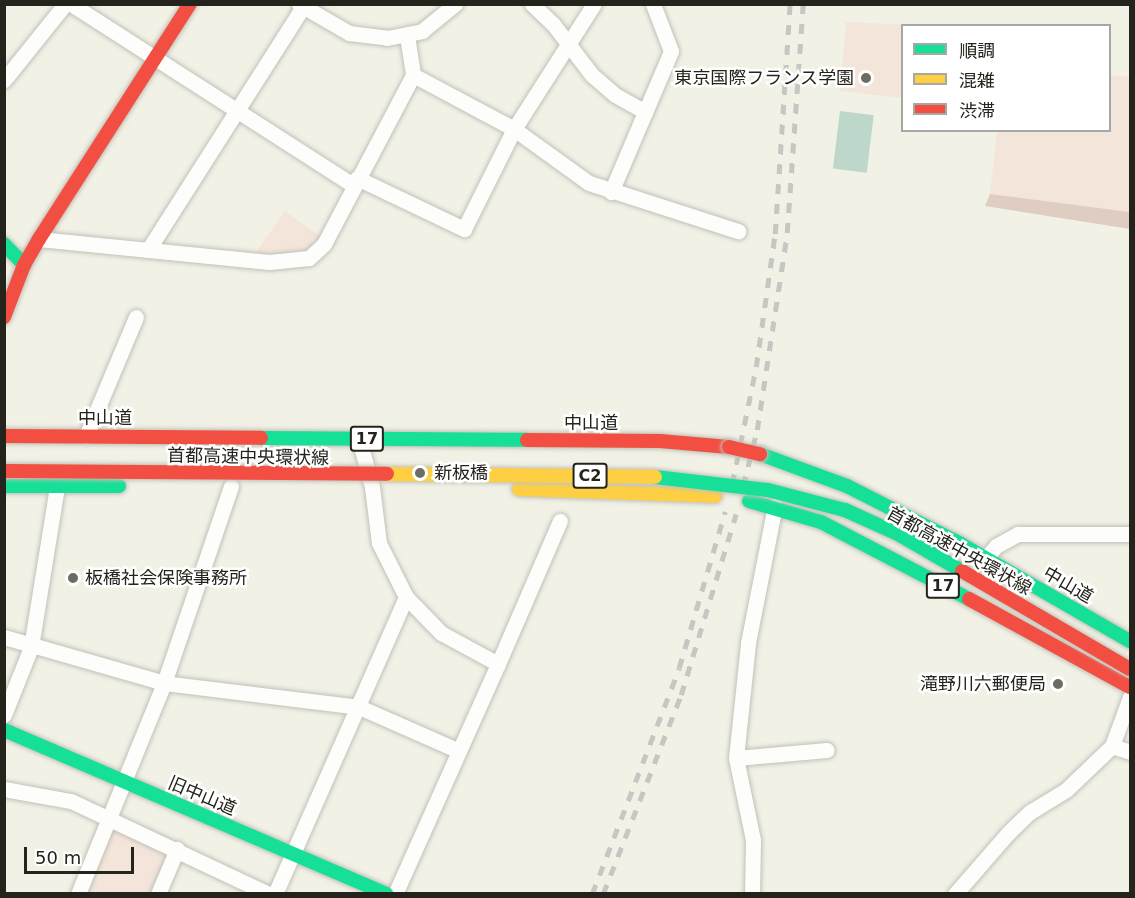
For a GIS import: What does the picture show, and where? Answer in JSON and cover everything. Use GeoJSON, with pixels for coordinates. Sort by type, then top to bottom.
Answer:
{"type":"FeatureCollection","features":[{"type":"Feature","properties":{"kind":"main road"},"geometry":{"type":"LineString","coordinates":[[4,317],[24,265],[39,239],[189,4]]}},
{"type":"Feature","properties":{"kind":"main road"},"geometry":{"type":"LineString","coordinates":[[4,244],[24,265]]}},
{"type":"Feature","properties":{"kind":"main road","name":"中山道"},"geometry":{"type":"LineString","coordinates":[[4,436],[86,436],[361,445],[660,441],[729,447],[760,454],[847,486],[985,559],[1131,641]]}},
{"type":"Feature","properties":{"kind":"main road"},"geometry":{"type":"LineString","coordinates":[[282,453],[327,453],[361,445]]}},
{"type":"Feature","properties":{"kind":"main road"},"geometry":{"type":"LineString","coordinates":[[4,460],[392,459]]}},
{"type":"Feature","properties":{"kind":"main road","name":"首都高速中央環状線"},"geometry":{"type":"LineString","coordinates":[[4,470],[402,475],[667,474],[770,484],[825,498],[899,527],[939,547],[1131,663]]}},
{"type":"Feature","properties":{"kind":"main road","name":"首都高速中央環状線"},"geometry":{"type":"LineString","coordinates":[[4,470],[664,477],[768,490],[845,510],[896,533],[1131,669]]}},
{"type":"Feature","properties":{"kind":"main road"},"geometry":{"type":"LineString","coordinates":[[747,472],[839,505],[935,560],[1021,615],[1079,659]]}},
{"type":"Feature","properties":{"kind":"main road","name":"17"},"geometry":{"type":"LineString","coordinates":[[4,486],[372,487],[714,496],[749,501],[775,506],[820,522],[884,553],[1131,687]]}},
{"type":"Feature","properties":{"kind":"main road","name":"旧中山道"},"geometry":{"type":"LineString","coordinates":[[4,730],[386,894]]}},
{"type":"Feature","properties":{"kind":"street"},"geometry":{"type":"LineString","coordinates":[[7,72],[64,4]]}},
{"type":"Feature","properties":{"kind":"street"},"geometry":{"type":"LineString","coordinates":[[71,4],[155,60],[355,182],[464,229],[514,129],[594,4]]}},
{"type":"Feature","properties":{"kind":"street"},"geometry":{"type":"LineString","coordinates":[[148,250],[236,109],[308,7],[349,33],[387,38],[407,36],[422,31],[455,4]]}},
{"type":"Feature","properties":{"kind":"street"},"geometry":{"type":"LineString","coordinates":[[532,4],[568,43],[592,75],[615,95],[645,112]]}},
{"type":"Feature","properties":{"kind":"street"},"geometry":{"type":"LineString","coordinates":[[611,192],[671,51],[653,4]]}},
{"type":"Feature","properties":{"kind":"street"},"geometry":{"type":"LineString","coordinates":[[39,239],[276,262],[309,258],[324,244],[413,75],[407,36]]}},
{"type":"Feature","properties":{"kind":"street"},"geometry":{"type":"LineString","coordinates":[[413,75],[514,129],[589,183],[611,192],[738,231]]}},
{"type":"Feature","properties":{"kind":"street"},"geometry":{"type":"LineString","coordinates":[[86,436],[136,317]]}},
{"type":"Feature","properties":{"kind":"street"},"geometry":{"type":"LineString","coordinates":[[361,445],[372,487],[380,543],[406,597],[441,633],[498,664]]}},
{"type":"Feature","properties":{"kind":"street"},"geometry":{"type":"LineString","coordinates":[[4,715],[31,647],[57,486]]}},
{"type":"Feature","properties":{"kind":"street"},"geometry":{"type":"LineString","coordinates":[[78,894],[126,783],[165,683],[231,486]]}},
{"type":"Feature","properties":{"kind":"street"},"geometry":{"type":"LineString","coordinates":[[752,894],[753,840],[736,758],[748,643],[775,506]]}},
{"type":"Feature","properties":{"kind":"street"},"geometry":{"type":"LineString","coordinates":[[395,894],[560,521]]}},
{"type":"Feature","properties":{"kind":"street"},"geometry":{"type":"LineString","coordinates":[[985,559],[996,546],[1018,534],[1131,534]]}},
{"type":"Feature","properties":{"kind":"street"},"geometry":{"type":"LineString","coordinates":[[275,894],[406,597]]}},
{"type":"Feature","properties":{"kind":"street"},"geometry":{"type":"LineString","coordinates":[[4,637],[31,647],[165,683],[359,707],[459,751]]}},
{"type":"Feature","properties":{"kind":"street"},"geometry":{"type":"LineString","coordinates":[[955,894],[991,850],[1030,812],[1066,790],[1112,747],[1131,697]]}},
{"type":"Feature","properties":{"kind":"street"},"geometry":{"type":"LineString","coordinates":[[1112,747],[1131,752]]}},
{"type":"Feature","properties":{"kind":"street"},"geometry":{"type":"LineString","coordinates":[[736,758],[827,750]]}},
{"type":"Feature","properties":{"kind":"street"},"geometry":{"type":"LineString","coordinates":[[4,789],[71,801],[111,817],[269,894]]}},
{"type":"Feature","properties":{"kind":"street"},"geometry":{"type":"LineString","coordinates":[[158,894],[177,849]]}},
{"type":"Feature","properties":{"kind":"shaded area"},"geometry":{"type":"Polygon","coordinates":[[[846,22],[901,25],[901,98],[840,91],[846,22]]]}},
{"type":"Feature","properties":{"kind":"shaded area"},"geometry":{"type":"Polygon","coordinates":[[[1111,75],[1130,77],[1130,212],[990,194],[997,132],[1111,132],[1111,75]]]}},
{"type":"Feature","properties":{"kind":"shaded area"},"geometry":{"type":"Polygon","coordinates":[[[840,111],[874,115],[867,173],[833,169],[840,111]]]}},
{"type":"Feature","properties":{"kind":"shaded area"},"geometry":{"type":"Polygon","coordinates":[[[990,194],[1130,212],[1130,229],[985,206],[990,194]]]}},
{"type":"Feature","properties":{"kind":"shaded area"},"geometry":{"type":"Polygon","coordinates":[[[285,211],[320,236],[312,247],[295,256],[254,255],[285,211]]]}},
{"type":"Feature","properties":{"kind":"shaded area"},"geometry":{"type":"Polygon","coordinates":[[[121,828],[163,847],[167,857],[151,893],[86,894],[113,830],[121,828]]]}},
{"type":"Feature","properties":{"kind":"railway"},"geometry":{"type":"LineString","coordinates":[[732,484],[756,367],[775,234],[790,4]]}},
{"type":"Feature","properties":{"kind":"railway"},"geometry":{"type":"LineString","coordinates":[[743,486],[757,430],[787,233],[803,4]]}},
{"type":"Feature","properties":{"kind":"railway"},"geometry":{"type":"LineString","coordinates":[[592,894],[679,668],[725,512]]}},
{"type":"Feature","properties":{"kind":"railway"},"geometry":{"type":"LineString","coordinates":[[603,894],[681,695],[736,514]]}},
{"type":"Feature","properties":{"kind":"traffic: fast"},"geometry":{"type":"LineString","coordinates":[[4,244],[24,265]]}},
{"type":"Feature","properties":{"kind":"traffic: fast"},"geometry":{"type":"LineString","coordinates":[[261,438],[527,440]]}},
{"type":"Feature","properties":{"kind":"traffic: fast"},"geometry":{"type":"LineString","coordinates":[[760,454],[847,486],[961,544],[1130,641]]}},
{"type":"Feature","properties":{"kind":"traffic: fast"},"geometry":{"type":"LineString","coordinates":[[655,477],[768,490],[845,510],[896,533],[962,571]]}},
{"type":"Feature","properties":{"kind":"traffic: fast"},"geometry":{"type":"LineString","coordinates":[[4,486],[119,486]]}},
{"type":"Feature","properties":{"kind":"traffic: fast"},"geometry":{"type":"LineString","coordinates":[[749,501],[821,522],[969,599]]}},
{"type":"Feature","properties":{"kind":"traffic: fast"},"geometry":{"type":"LineString","coordinates":[[4,730],[386,894]]}},
{"type":"Feature","properties":{"kind":"traffic: slow"},"geometry":{"type":"LineString","coordinates":[[387,474],[655,477]]}},
{"type":"Feature","properties":{"kind":"traffic: slow"},"geometry":{"type":"LineString","coordinates":[[519,489],[715,496]]}},
{"type":"Feature","properties":{"kind":"traffic: jam"},"geometry":{"type":"LineString","coordinates":[[4,317],[24,265],[39,239],[190,4]]}},
{"type":"Feature","properties":{"kind":"traffic: jam"},"geometry":{"type":"LineString","coordinates":[[4,436],[261,438]]}},
{"type":"Feature","properties":{"kind":"traffic: jam"},"geometry":{"type":"LineString","coordinates":[[527,440],[660,441],[729,447]]}},
{"type":"Feature","properties":{"kind":"traffic: jam"},"geometry":{"type":"LineString","coordinates":[[729,447],[760,454]]}},
{"type":"Feature","properties":{"kind":"traffic: jam"},"geometry":{"type":"LineString","coordinates":[[4,471],[387,474]]}},
{"type":"Feature","properties":{"kind":"traffic: jam"},"geometry":{"type":"LineString","coordinates":[[962,571],[1130,669]]}},
{"type":"Feature","properties":{"kind":"traffic: jam"},"geometry":{"type":"LineString","coordinates":[[969,599],[1130,687]]}},
{"type":"Feature","properties":{"kind":"place","name":"東京国際フランス学園"},"geometry":{"type":"Point","coordinates":[866,78]}},
{"type":"Feature","properties":{"kind":"place","name":"新板橋"},"geometry":{"type":"Point","coordinates":[420,473]}},
{"type":"Feature","properties":{"kind":"place","name":"板橋社会保険事務所"},"geometry":{"type":"Point","coordinates":[73,578]}},
{"type":"Feature","properties":{"kind":"place","name":"滝野川六郵便局"},"geometry":{"type":"Point","coordinates":[1058,684]}}]}
